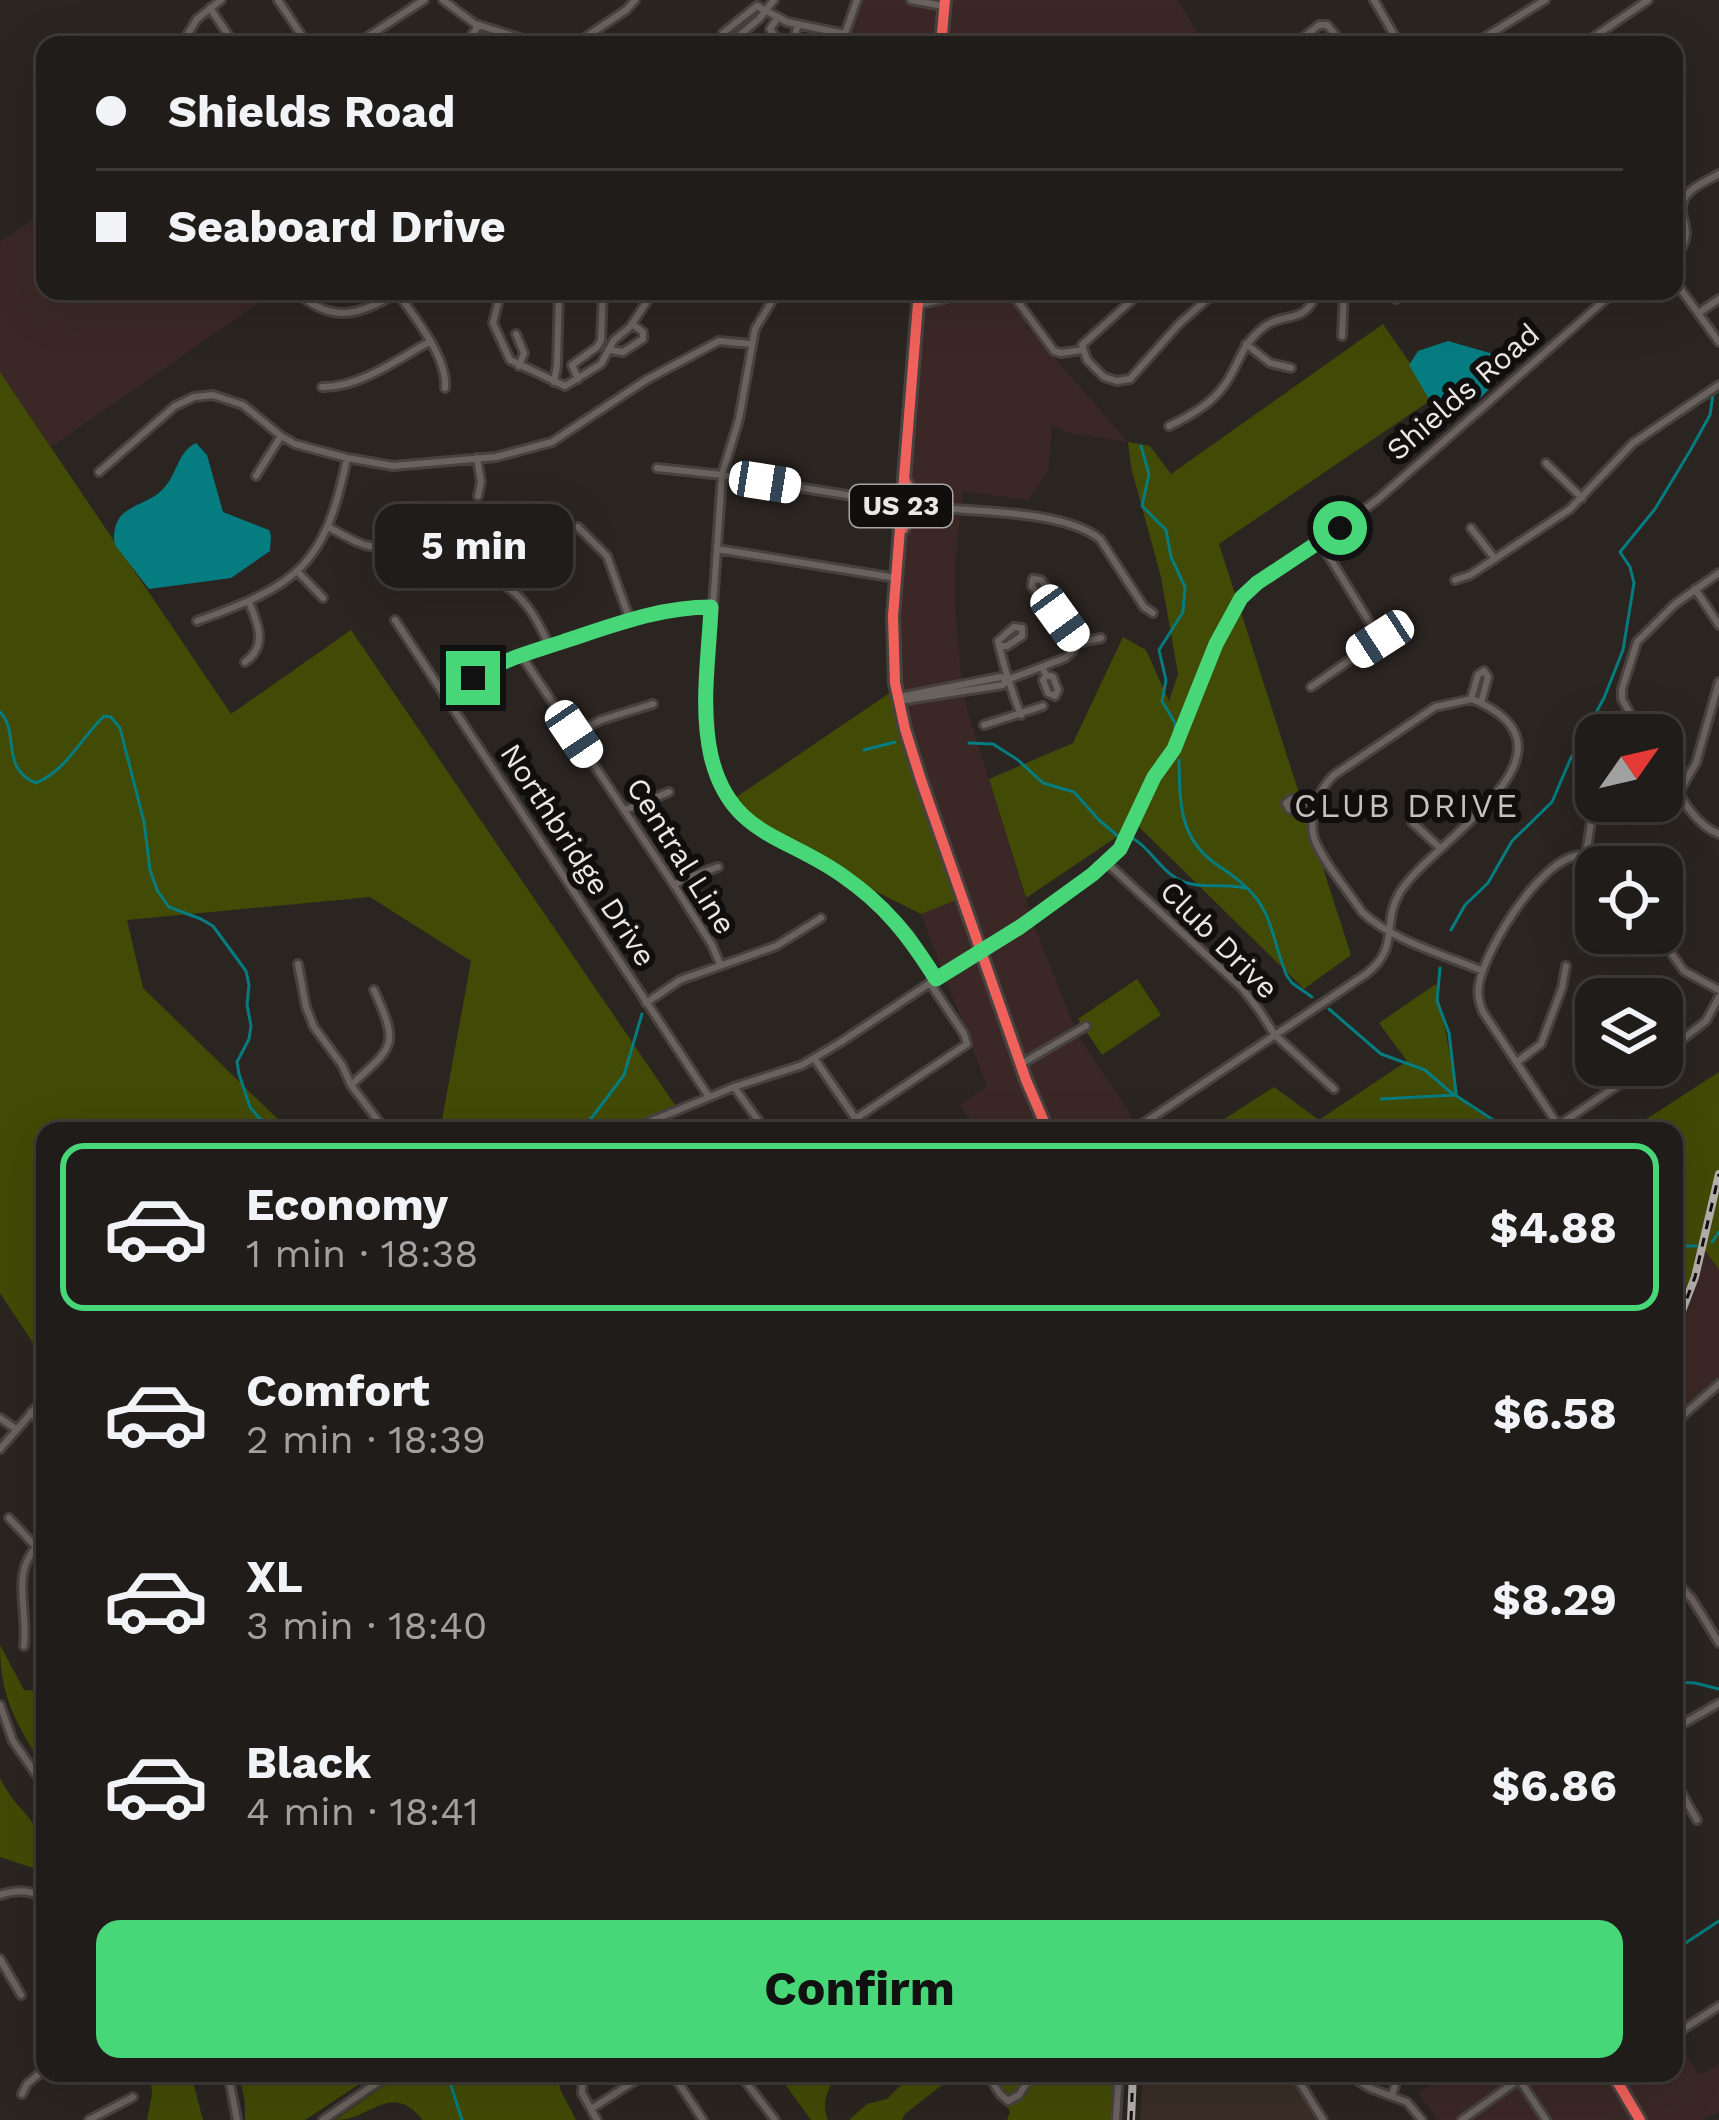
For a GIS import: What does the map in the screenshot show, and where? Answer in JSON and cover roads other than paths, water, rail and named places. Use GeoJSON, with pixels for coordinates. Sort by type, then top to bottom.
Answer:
{"type":"FeatureCollection","features":[{"type":"Feature","properties":{"kind":"highway"},"geometry":{"type":"LineString","coordinates":[[942,36],[944,3]]}},
{"type":"Feature","properties":{"kind":"highway","name":"US 23"},"geometry":{"type":"LineString","coordinates":[[918,300],[893,616],[895,680],[903,721],[945,850],[1044,1122]]}},
{"type":"Feature","properties":{"kind":"highway"},"geometry":{"type":"LineString","coordinates":[[1618,2082],[1640,2120]]}},
{"type":"Feature","properties":{"kind":"main road"},"geometry":{"type":"LineString","coordinates":[[898,560],[910,509],[922,506],[904,473]]}},
{"type":"Feature","properties":{"kind":"street"},"geometry":{"type":"LineString","coordinates":[[186,36],[221,0]]}},
{"type":"Feature","properties":{"kind":"street"},"geometry":{"type":"LineString","coordinates":[[278,0],[302,36]]}},
{"type":"Feature","properties":{"kind":"street"},"geometry":{"type":"LineString","coordinates":[[369,36],[424,0]]}},
{"type":"Feature","properties":{"kind":"street"},"geometry":{"type":"LineString","coordinates":[[443,0],[479,25],[514,36]]}},
{"type":"Feature","properties":{"kind":"street"},"geometry":{"type":"LineString","coordinates":[[588,36],[635,0]]}},
{"type":"Feature","properties":{"kind":"street"},"geometry":{"type":"LineString","coordinates":[[738,36],[774,0]]}},
{"type":"Feature","properties":{"kind":"street"},"geometry":{"type":"LineString","coordinates":[[723,36],[759,6],[799,24],[845,34],[856,0]]}},
{"type":"Feature","properties":{"kind":"street"},"geometry":{"type":"LineString","coordinates":[[911,0],[944,3]]}},
{"type":"Feature","properties":{"kind":"street"},"geometry":{"type":"LineString","coordinates":[[1487,36],[1545,0]]}},
{"type":"Feature","properties":{"kind":"street"},"geometry":{"type":"LineString","coordinates":[[1595,36],[1648,0]]}},
{"type":"Feature","properties":{"kind":"street"},"geometry":{"type":"LineString","coordinates":[[1378,1],[1396,36]]}},
{"type":"Feature","properties":{"kind":"street"},"geometry":{"type":"LineString","coordinates":[[210,8],[229,36]]}},
{"type":"Feature","properties":{"kind":"street"},"geometry":{"type":"LineString","coordinates":[[777,36],[770,29],[778,17]]}},
{"type":"Feature","properties":{"kind":"street"},"geometry":{"type":"LineString","coordinates":[[795,36],[799,24]]}},
{"type":"Feature","properties":{"kind":"street"},"geometry":{"type":"LineString","coordinates":[[471,36],[479,25]]}},
{"type":"Feature","properties":{"kind":"street"},"geometry":{"type":"LineString","coordinates":[[1305,36],[1319,25],[1328,25],[1337,36]]}},
{"type":"Feature","properties":{"kind":"street"},"geometry":{"type":"LineString","coordinates":[[1683,248],[1688,232],[1684,200],[1719,174]]}},
{"type":"Feature","properties":{"kind":"street"},"geometry":{"type":"LineString","coordinates":[[1683,291],[1719,342]]}},
{"type":"Feature","properties":{"kind":"street"},"geometry":{"type":"LineString","coordinates":[[1700,312],[1719,299]]}},
{"type":"Feature","properties":{"kind":"street"},"geometry":{"type":"LineString","coordinates":[[308,300],[344,313],[372,308],[384,300]]}},
{"type":"Feature","properties":{"kind":"street"},"geometry":{"type":"LineString","coordinates":[[403,300],[446,372],[445,388]]}},
{"type":"Feature","properties":{"kind":"street"},"geometry":{"type":"LineString","coordinates":[[499,300],[494,326],[510,360],[565,386],[601,364],[614,340],[648,300]]}},
{"type":"Feature","properties":{"kind":"street"},"geometry":{"type":"LineString","coordinates":[[554,382],[559,300]]}},
{"type":"Feature","properties":{"kind":"street"},"geometry":{"type":"LineString","coordinates":[[578,380],[572,365],[601,340],[603,300]]}},
{"type":"Feature","properties":{"kind":"street"},"geometry":{"type":"LineString","coordinates":[[772,300],[751,344],[739,419],[722,475],[711,607],[710,751],[718,779],[741,815],[844,876],[909,935],[966,1044],[855,1118]]}},
{"type":"Feature","properties":{"kind":"street"},"geometry":{"type":"LineString","coordinates":[[1022,300],[1054,351],[1082,350]]}},
{"type":"Feature","properties":{"kind":"street"},"geometry":{"type":"LineString","coordinates":[[1082,350],[1132,300]]}},
{"type":"Feature","properties":{"kind":"street"},"geometry":{"type":"LineString","coordinates":[[1082,350],[1104,377],[1130,379],[1206,300]]}},
{"type":"Feature","properties":{"kind":"street"},"geometry":{"type":"LineString","coordinates":[[1169,426],[1220,392],[1246,344],[1264,326],[1302,314],[1313,300]]}},
{"type":"Feature","properties":{"kind":"street"},"geometry":{"type":"LineString","coordinates":[[1342,335],[1344,300]]}},
{"type":"Feature","properties":{"kind":"street","name":"Shields Road"},"geometry":{"type":"LineString","coordinates":[[649,1122],[814,1058],[982,952],[1106,862],[1120,849],[1154,777],[1174,749],[1216,644],[1241,598],[1377,500],[1605,300]]}},
{"type":"Feature","properties":{"kind":"street"},"geometry":{"type":"LineString","coordinates":[[608,350],[623,352],[643,339],[643,332],[632,324]]}},
{"type":"Feature","properties":{"kind":"street"},"geometry":{"type":"LineString","coordinates":[[517,334],[524,353],[519,366]]}},
{"type":"Feature","properties":{"kind":"street"},"geometry":{"type":"LineString","coordinates":[[99,472],[175,406],[213,395],[242,405],[295,444],[347,458],[393,466],[496,457],[552,442],[646,380],[719,341],[751,344]]}},
{"type":"Feature","properties":{"kind":"street"},"geometry":{"type":"LineString","coordinates":[[322,387],[362,377],[429,342]]}},
{"type":"Feature","properties":{"kind":"street"},"geometry":{"type":"LineString","coordinates":[[1246,344],[1270,363],[1291,368]]}},
{"type":"Feature","properties":{"kind":"street"},"geometry":{"type":"LineString","coordinates":[[1455,580],[1470,575],[1570,509],[1633,443],[1719,385]]}},
{"type":"Feature","properties":{"kind":"street"},"geometry":{"type":"LineString","coordinates":[[256,476],[281,436]]}},
{"type":"Feature","properties":{"kind":"street"},"geometry":{"type":"LineString","coordinates":[[197,621],[273,590],[297,571],[328,527],[347,458]]}},
{"type":"Feature","properties":{"kind":"street"},"geometry":{"type":"LineString","coordinates":[[477,458],[478,496]]}},
{"type":"Feature","properties":{"kind":"street"},"geometry":{"type":"LineString","coordinates":[[1546,464],[1582,498]]}},
{"type":"Feature","properties":{"kind":"street"},"geometry":{"type":"LineString","coordinates":[[657,468],[902,504],[1043,518],[1090,531],[1153,613]]}},
{"type":"Feature","properties":{"kind":"street"},"geometry":{"type":"LineString","coordinates":[[328,527],[374,548],[390,548],[411,538]]}},
{"type":"Feature","properties":{"kind":"street"},"geometry":{"type":"LineString","coordinates":[[578,527],[607,556],[630,620]]}},
{"type":"Feature","properties":{"kind":"street"},"geometry":{"type":"LineString","coordinates":[[1471,528],[1495,559]]}},
{"type":"Feature","properties":{"kind":"street"},"geometry":{"type":"LineString","coordinates":[[1311,687],[1380,639],[1320,542]]}},
{"type":"Feature","properties":{"kind":"street"},"geometry":{"type":"LineString","coordinates":[[717,549],[896,578]]}},
{"type":"Feature","properties":{"kind":"street"},"geometry":{"type":"LineString","coordinates":[[297,571],[323,598]]}},
{"type":"Feature","properties":{"kind":"street"},"geometry":{"type":"LineString","coordinates":[[1628,714],[1622,688],[1642,634],[1719,573]]}},
{"type":"Feature","properties":{"kind":"street"},"geometry":{"type":"LineString","coordinates":[[492,577],[526,603],[549,646]]}},
{"type":"Feature","properties":{"kind":"street"},"geometry":{"type":"LineString","coordinates":[[1060,618],[1064,611],[1040,579],[1034,579],[1032,585],[1076,643]]}},
{"type":"Feature","properties":{"kind":"street"},"geometry":{"type":"LineString","coordinates":[[1695,589],[1719,625]]}},
{"type":"Feature","properties":{"kind":"street"},"geometry":{"type":"LineString","coordinates":[[1040,597],[1049,591]]}},
{"type":"Feature","properties":{"kind":"street"},"geometry":{"type":"LineString","coordinates":[[245,662],[260,644],[249,602]]}},
{"type":"Feature","properties":{"kind":"street"},"geometry":{"type":"LineString","coordinates":[[445,697],[484,670],[549,646],[684,607],[711,607]]}},
{"type":"Feature","properties":{"kind":"street","name":"Northbridge Drive"},"geometry":{"type":"LineString","coordinates":[[395,620],[709,1097]]}},
{"type":"Feature","properties":{"kind":"street"},"geometry":{"type":"LineString","coordinates":[[898,699],[1044,671],[1068,656],[1076,643],[1101,638]]}},
{"type":"Feature","properties":{"kind":"street"},"geometry":{"type":"LineString","coordinates":[[1001,646],[1000,659],[1021,715]]}},
{"type":"Feature","properties":{"kind":"street","name":"Central Line"},"geometry":{"type":"LineString","coordinates":[[521,656],[674,885],[720,964]]}},
{"type":"Feature","properties":{"kind":"street"},"geometry":{"type":"LineString","coordinates":[[1471,699],[1479,673],[1484,671],[1488,676],[1481,703]]}},
{"type":"Feature","properties":{"kind":"street"},"geometry":{"type":"LineString","coordinates":[[895,680],[917,696]]}},
{"type":"Feature","properties":{"kind":"street"},"geometry":{"type":"LineString","coordinates":[[1683,785],[1696,763],[1719,682]]}},
{"type":"Feature","properties":{"kind":"street"},"geometry":{"type":"LineString","coordinates":[[903,721],[917,696]]}},
{"type":"Feature","properties":{"kind":"street"},"geometry":{"type":"LineString","coordinates":[[1334,1089],[1275,1035],[1383,959],[1390,932],[1399,894],[1504,786],[1519,754],[1514,734],[1502,715],[1471,699],[1436,707],[1326,783],[1314,814],[1315,838],[1362,912],[1376,925],[1390,932],[1483,971]]}},
{"type":"Feature","properties":{"kind":"street"},"geometry":{"type":"LineString","coordinates":[[574,734],[653,704]]}},
{"type":"Feature","properties":{"kind":"street"},"geometry":{"type":"LineString","coordinates":[[984,725],[1043,706]]}},
{"type":"Feature","properties":{"kind":"street"},"geometry":{"type":"LineString","coordinates":[[625,811],[669,792]]}},
{"type":"Feature","properties":{"kind":"street"},"geometry":{"type":"LineString","coordinates":[[1683,798],[1702,824],[1719,834]]}},
{"type":"Feature","properties":{"kind":"street"},"geometry":{"type":"LineString","coordinates":[[1314,814],[1289,809],[1286,803],[1291,799],[1316,804]]}},
{"type":"Feature","properties":{"kind":"street"},"geometry":{"type":"LineString","coordinates":[[1412,822],[1440,848]]}},
{"type":"Feature","properties":{"kind":"street"},"geometry":{"type":"LineString","coordinates":[[1556,1122],[1480,1006],[1478,992],[1502,928],[1528,894],[1575,856]]}},
{"type":"Feature","properties":{"kind":"street","name":"Club Drive"},"geometry":{"type":"LineString","coordinates":[[1106,862],[1241,988],[1275,1035],[1145,1122]]}},
{"type":"Feature","properties":{"kind":"street"},"geometry":{"type":"LineString","coordinates":[[674,885],[718,867]]}},
{"type":"Feature","properties":{"kind":"street"},"geometry":{"type":"LineString","coordinates":[[646,1003],[680,980],[776,946],[820,918]]}},
{"type":"Feature","properties":{"kind":"street"},"geometry":{"type":"LineString","coordinates":[[1672,954],[1684,970],[1719,994],[1706,1021],[1683,1039]]}},
{"type":"Feature","properties":{"kind":"street"},"geometry":{"type":"LineString","coordinates":[[298,964],[311,1020],[379,1122]]}},
{"type":"Feature","properties":{"kind":"street"},"geometry":{"type":"LineString","coordinates":[[1517,1062],[1541,1044],[1566,966]]}},
{"type":"Feature","properties":{"kind":"street"},"geometry":{"type":"LineString","coordinates":[[351,1085],[390,1043],[391,1027],[374,990]]}},
{"type":"Feature","properties":{"kind":"street"},"geometry":{"type":"LineString","coordinates":[[1021,1064],[1086,1026]]}},
{"type":"Feature","properties":{"kind":"street"},"geometry":{"type":"LineString","coordinates":[[814,1058],[858,1122]]}},
{"type":"Feature","properties":{"kind":"street"},"geometry":{"type":"LineString","coordinates":[[1562,1122],[1616,1086]]}},
{"type":"Feature","properties":{"kind":"street"},"geometry":{"type":"LineString","coordinates":[[734,1087],[759,1122]]}},
{"type":"Feature","properties":{"kind":"street"},"geometry":{"type":"LineString","coordinates":[[1683,1415],[1719,1384]]}},
{"type":"Feature","properties":{"kind":"street"},"geometry":{"type":"LineString","coordinates":[[0,1449],[36,1407]]}},
{"type":"Feature","properties":{"kind":"street"},"geometry":{"type":"LineString","coordinates":[[31,1412],[36,1418]]}},
{"type":"Feature","properties":{"kind":"street"},"geometry":{"type":"LineString","coordinates":[[0,1418],[16,1429]]}},
{"type":"Feature","properties":{"kind":"street"},"geometry":{"type":"LineString","coordinates":[[9,1518],[35,1546],[22,1574],[24,1646]]}},
{"type":"Feature","properties":{"kind":"street"},"geometry":{"type":"LineString","coordinates":[[1683,1590],[1719,1643]]}},
{"type":"Feature","properties":{"kind":"street"},"geometry":{"type":"LineString","coordinates":[[1683,1725],[1719,1703]]}},
{"type":"Feature","properties":{"kind":"street"},"geometry":{"type":"LineString","coordinates":[[0,1705],[13,1741],[36,1774]]}},
{"type":"Feature","properties":{"kind":"street"},"geometry":{"type":"LineString","coordinates":[[1684,1798],[1697,1820]]}},
{"type":"Feature","properties":{"kind":"street"},"geometry":{"type":"LineString","coordinates":[[0,1895],[15,1891],[36,1895]]}},
{"type":"Feature","properties":{"kind":"street"},"geometry":{"type":"LineString","coordinates":[[0,1959],[21,1995]]}},
{"type":"Feature","properties":{"kind":"street"},"geometry":{"type":"LineString","coordinates":[[1683,2029],[1719,2006]]}},
{"type":"Feature","properties":{"kind":"street"},"geometry":{"type":"LineString","coordinates":[[22,2094],[36,2076]]}},
{"type":"Feature","properties":{"kind":"street"},"geometry":{"type":"LineString","coordinates":[[230,2082],[237,2120]]}},
{"type":"Feature","properties":{"kind":"street"},"geometry":{"type":"LineString","coordinates":[[323,2120],[378,2082]]}},
{"type":"Feature","properties":{"kind":"street"},"geometry":{"type":"LineString","coordinates":[[583,2082],[582,2093],[597,2120]]}},
{"type":"Feature","properties":{"kind":"street"},"geometry":{"type":"LineString","coordinates":[[591,2109],[633,2082]]}},
{"type":"Feature","properties":{"kind":"street"},"geometry":{"type":"LineString","coordinates":[[680,2082],[703,2120]]}},
{"type":"Feature","properties":{"kind":"street"},"geometry":{"type":"LineString","coordinates":[[745,2082],[770,2118]]}},
{"type":"Feature","properties":{"kind":"street"},"geometry":{"type":"LineString","coordinates":[[994,2082],[1008,2102],[1027,2082]]}},
{"type":"Feature","properties":{"kind":"street"},"geometry":{"type":"LineString","coordinates":[[1116,2120],[1118,2082]]}},
{"type":"Feature","properties":{"kind":"street"},"geometry":{"type":"LineString","coordinates":[[1300,2082],[1323,2120]]}},
{"type":"Feature","properties":{"kind":"street"},"geometry":{"type":"LineString","coordinates":[[1360,2082],[1413,2106],[1422,2120]]}},
{"type":"Feature","properties":{"kind":"street"},"geometry":{"type":"LineString","coordinates":[[1392,2095],[1396,2082]]}},
{"type":"Feature","properties":{"kind":"street"},"geometry":{"type":"LineString","coordinates":[[1462,2120],[1516,2082]]}},
{"type":"Feature","properties":{"kind":"street"},"geometry":{"type":"LineString","coordinates":[[1522,2082],[1546,2120]]}},
{"type":"Feature","properties":{"kind":"street"},"geometry":{"type":"LineString","coordinates":[[89,2120],[133,2097]]}},
{"type":"Feature","properties":{"kind":"water"},"geometry":{"type":"Polygon","coordinates":[[[1448,341],[1490,353],[1496,375],[1485,393],[1445,421],[1409,365],[1418,351],[1448,341]]]}},
{"type":"Feature","properties":{"kind":"water"},"geometry":{"type":"Polygon","coordinates":[[[196,443],[207,455],[223,512],[269,530],[270,551],[231,578],[149,589],[115,545],[115,527],[125,513],[162,490],[184,452],[196,443]]]}},
{"type":"Feature","properties":{"kind":"waterway"},"geometry":{"type":"LineString","coordinates":[[1451,930],[1465,905],[1488,883],[1512,841],[1552,802],[1604,698],[1623,650],[1634,583],[1620,552],[1655,509],[1690,451],[1718,389]]}},
{"type":"Feature","properties":{"kind":"waterway"},"geometry":{"type":"LineString","coordinates":[[1141,446],[1149,474],[1142,506],[1166,530],[1171,557],[1185,587],[1183,612],[1159,650],[1166,680],[1162,701],[1175,729]]}},
{"type":"Feature","properties":{"kind":"waterway"},"geometry":{"type":"LineString","coordinates":[[0,712],[18,769],[36,783],[65,762],[104,716],[120,728],[157,890],[169,907],[213,926],[246,971],[251,1026],[237,1062],[250,1107],[265,1122]]}},
{"type":"Feature","properties":{"kind":"waterway"},"geometry":{"type":"LineString","coordinates":[[864,750],[895,742]]}},
{"type":"Feature","properties":{"kind":"waterway"},"geometry":{"type":"LineString","coordinates":[[969,743],[993,744],[1043,783],[1074,792],[1119,837]]}},
{"type":"Feature","properties":{"kind":"waterway"},"geometry":{"type":"LineString","coordinates":[[1179,760],[1183,816],[1193,840],[1256,898],[1287,976],[1312,997]]}},
{"type":"Feature","properties":{"kind":"waterway"},"geometry":{"type":"LineString","coordinates":[[1132,838],[1184,882],[1245,888]]}},
{"type":"Feature","properties":{"kind":"waterway"},"geometry":{"type":"LineString","coordinates":[[1440,968],[1437,1001],[1449,1033],[1456,1093]]}},
{"type":"Feature","properties":{"kind":"waterway"},"geometry":{"type":"LineString","coordinates":[[1329,1009],[1381,1054],[1425,1070],[1496,1122]]}},
{"type":"Feature","properties":{"kind":"waterway"},"geometry":{"type":"LineString","coordinates":[[585,1122],[624,1075],[642,1014]]}},
{"type":"Feature","properties":{"kind":"waterway"},"geometry":{"type":"LineString","coordinates":[[1381,1099],[1455,1095]]}},
{"type":"Feature","properties":{"kind":"waterway"},"geometry":{"type":"LineString","coordinates":[[1712,1242],[1719,1232]]}},
{"type":"Feature","properties":{"kind":"waterway"},"geometry":{"type":"LineString","coordinates":[[1683,1246],[1696,1246]]}},
{"type":"Feature","properties":{"kind":"waterway"},"geometry":{"type":"LineString","coordinates":[[1683,1682],[1719,1689]]}},
{"type":"Feature","properties":{"kind":"waterway"},"geometry":{"type":"LineString","coordinates":[[1684,1944],[1719,1921]]}},
{"type":"Feature","properties":{"kind":"waterway"},"geometry":{"type":"LineString","coordinates":[[450,2082],[462,2120]]}},
{"type":"Feature","properties":{"kind":"railway"},"geometry":{"type":"LineString","coordinates":[[1683,1308],[1719,1174]]}},
{"type":"Feature","properties":{"kind":"railway"},"geometry":{"type":"LineString","coordinates":[[1131,2120],[1133,2082]]}},
{"type":"Feature","properties":{"kind":"district","name":"CLUB DRIVE"},"geometry":{"type":"Point","coordinates":[1407,805]}}]}
